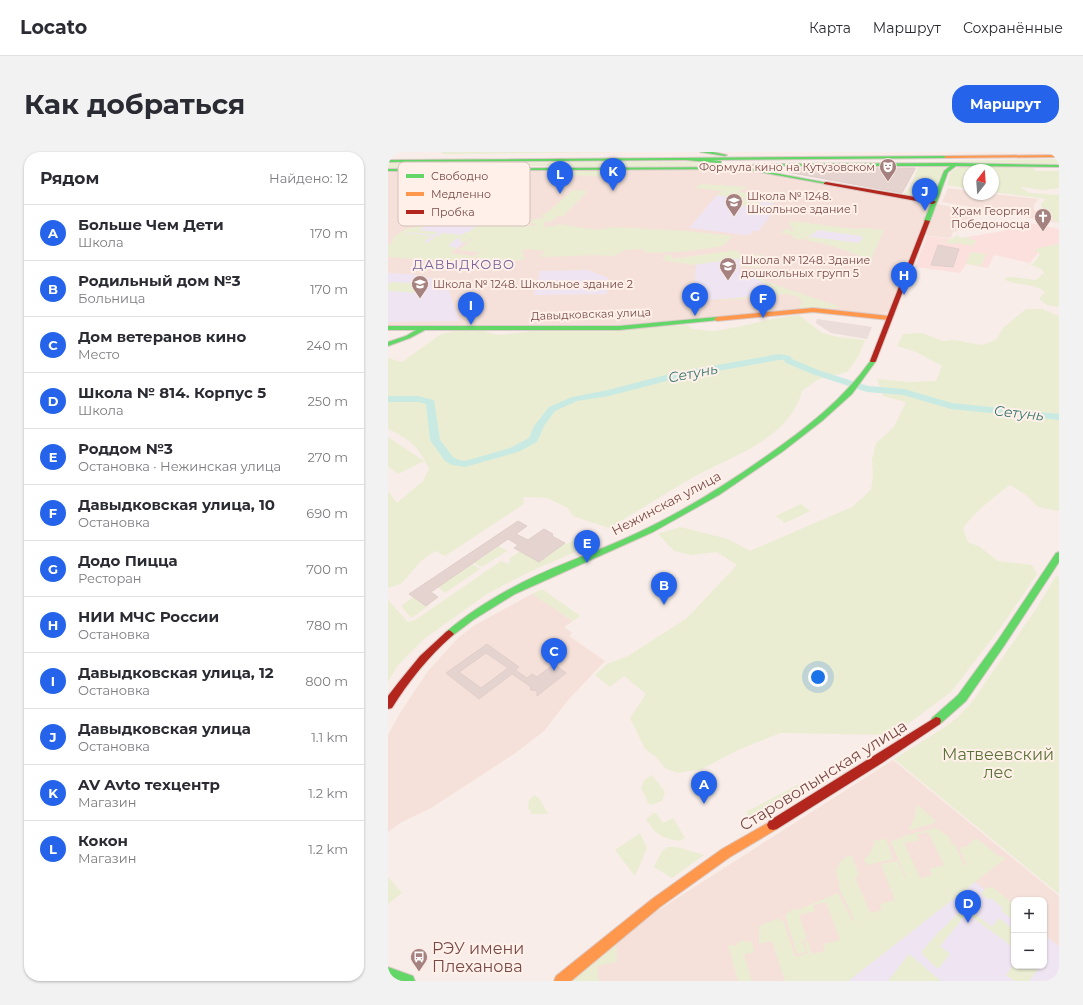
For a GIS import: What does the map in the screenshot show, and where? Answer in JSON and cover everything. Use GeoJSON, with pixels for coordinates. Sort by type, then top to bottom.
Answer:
{"type":"FeatureCollection","features":[{"type":"Feature","properties":{"kind":"street"},"geometry":{"type":"LineString","coordinates":[[702,152],[725,155]]}},
{"type":"Feature","properties":{"kind":"street"},"geometry":{"type":"LineString","coordinates":[[388,157],[1059,153]]}},
{"type":"Feature","properties":{"kind":"street"},"geometry":{"type":"LineString","coordinates":[[388,161],[1059,156]]}},
{"type":"Feature","properties":{"kind":"street"},"geometry":{"type":"LineString","coordinates":[[680,159],[753,165],[933,164],[950,167],[976,165],[1059,166]]}},
{"type":"Feature","properties":{"kind":"street"},"geometry":{"type":"LineString","coordinates":[[889,318],[933,202],[950,167]]}},
{"type":"Feature","properties":{"kind":"street"},"geometry":{"type":"LineString","coordinates":[[530,169],[742,168],[933,202]]}},
{"type":"Feature","properties":{"kind":"street"},"geometry":{"type":"LineString","coordinates":[[388,170],[398,170]]}},
{"type":"Feature","properties":{"kind":"street","name":"Давыдковская улица"},"geometry":{"type":"LineString","coordinates":[[388,328],[619,328],[813,310],[889,318]]}},
{"type":"Feature","properties":{"kind":"street","name":"Нежинская улица"},"geometry":{"type":"LineString","coordinates":[[388,705],[403,682],[432,648],[453,629],[478,610],[524,584],[553,570],[626,541],[696,504],[750,471],[790,443],[850,393],[862,379],[874,359],[889,318]]}},
{"type":"Feature","properties":{"kind":"street"},"geometry":{"type":"LineString","coordinates":[[388,344],[408,338],[424,328]]}},
{"type":"Feature","properties":{"kind":"street","name":"Староволынская улица"},"geometry":{"type":"LineString","coordinates":[[561,981],[656,903],[726,853],[878,760],[931,726],[949,711],[962,698],[1001,643],[1059,555]]}},
{"type":"Feature","properties":{"kind":"street"},"geometry":{"type":"LineString","coordinates":[[388,974],[408,981]]}},
{"type":"Feature","properties":{"kind":"shaded area"},"geometry":{"type":"Polygon","coordinates":[[[743,169],[826,183],[929,204],[930,206],[889,311],[879,315],[812,308],[609,326],[388,327],[388,171],[398,171],[398,226],[530,226],[530,170],[743,169]]]}},
{"type":"Feature","properties":{"kind":"shaded area"},"geometry":{"type":"Polygon","coordinates":[[[948,188],[963,190],[963,200],[999,200],[999,195],[1039,199],[1034,204],[1034,210],[1058,223],[942,202],[948,188]]]}},
{"type":"Feature","properties":{"kind":"shaded area","name":"Школа № 1248. Школьное здание 1"},"geometry":{"type":"Polygon","coordinates":[[[717,195],[774,202],[766,213],[771,214],[759,231],[753,231],[751,234],[746,235],[689,228],[717,195]]]}},
{"type":"Feature","properties":{"kind":"shaded area"},"geometry":{"type":"Polygon","coordinates":[[[937,204],[975,211],[972,224],[967,228],[953,232],[951,238],[924,235],[937,204]]]}},
{"type":"Feature","properties":{"kind":"shaded area"},"geometry":{"type":"Polygon","coordinates":[[[1020,221],[1059,229],[1059,247],[1041,249],[1030,263],[994,255],[988,268],[966,264],[960,273],[915,267],[927,236],[954,239],[1004,231],[1020,221]]]}},
{"type":"Feature","properties":{"kind":"shaded area"},"geometry":{"type":"Polygon","coordinates":[[[806,224],[879,232],[870,253],[821,239],[799,236],[806,224]]]}},
{"type":"Feature","properties":{"kind":"shaded area"},"geometry":{"type":"Polygon","coordinates":[[[482,226],[456,249],[395,240],[414,227],[482,226]]]}},
{"type":"Feature","properties":{"kind":"shaded area","name":"Школа № 1248. Здание дошкольных групп 5"},"geometry":{"type":"Polygon","coordinates":[[[743,258],[739,272],[751,274],[752,277],[765,283],[771,295],[694,301],[696,263],[743,258]]]}},
{"type":"Feature","properties":{"kind":"shaded area"},"geometry":{"type":"Polygon","coordinates":[[[588,270],[608,278],[607,294],[534,295],[540,271],[588,270]]]}},
{"type":"Feature","properties":{"kind":"shaded area","name":"Школа № 1248. Школьное здание 2"},"geometry":{"type":"Polygon","coordinates":[[[388,273],[410,274],[446,281],[459,321],[388,322],[388,273]]]}},
{"type":"Feature","properties":{"kind":"shaded area"},"geometry":{"type":"Polygon","coordinates":[[[817,319],[872,327],[867,339],[831,333],[816,323],[817,319]]]}},
{"type":"Feature","properties":{"kind":"shaded area"},"geometry":{"type":"Polygon","coordinates":[[[532,594],[573,621],[564,627],[572,633],[569,636],[605,661],[569,699],[544,731],[514,754],[431,808],[400,823],[388,832],[388,735],[400,713],[428,671],[458,638],[475,625],[532,594]]]}},
{"type":"Feature","properties":{"kind":"shaded area"},"geometry":{"type":"Polygon","coordinates":[[[893,760],[1059,896],[1059,981],[572,981],[643,920],[893,760]]]}},
{"type":"Feature","properties":{"kind":"shaded area"},"geometry":{"type":"Polygon","coordinates":[[[975,882],[1011,910],[1011,969],[1047,969],[1047,937],[1059,946],[1059,981],[848,981],[975,882]]]}},
{"type":"Feature","properties":{"kind":"green space"},"geometry":{"type":"Polygon","coordinates":[[[442,152],[627,152],[442,154],[442,152]]]}},
{"type":"Feature","properties":{"kind":"green space"},"geometry":{"type":"Polygon","coordinates":[[[1059,159],[1059,164],[930,161],[1059,159]]]}},
{"type":"Feature","properties":{"kind":"green space"},"geometry":{"type":"Polygon","coordinates":[[[693,162],[745,167],[656,166],[607,168],[607,166],[569,168],[569,166],[530,166],[530,163],[693,162]]]}},
{"type":"Feature","properties":{"kind":"green space"},"geometry":{"type":"Polygon","coordinates":[[[388,163],[398,163],[398,169],[388,169],[388,163]]]}},
{"type":"Feature","properties":{"kind":"green space"},"geometry":{"type":"Polygon","coordinates":[[[919,166],[944,166],[946,168],[943,170],[932,199],[927,200],[903,195],[910,187],[919,166]]]}},
{"type":"Feature","properties":{"kind":"green space"},"geometry":{"type":"Polygon","coordinates":[[[963,166],[963,188],[947,185],[951,171],[963,166]]]}},
{"type":"Feature","properties":{"kind":"green space"},"geometry":{"type":"Polygon","coordinates":[[[999,167],[1034,168],[1036,171],[1059,171],[1059,188],[1043,190],[1021,188],[1030,193],[1059,195],[1059,223],[1050,218],[1043,210],[1041,204],[1046,199],[999,193],[999,167]]]}},
{"type":"Feature","properties":{"kind":"green space"},"geometry":{"type":"Polygon","coordinates":[[[622,170],[618,174],[611,174],[611,177],[570,175],[575,171],[602,171],[602,173],[622,170]]]}},
{"type":"Feature","properties":{"kind":"green space"},"geometry":{"type":"Polygon","coordinates":[[[700,184],[748,187],[746,189],[741,189],[739,192],[759,194],[758,195],[763,197],[759,197],[766,200],[776,201],[773,203],[717,195],[723,191],[695,188],[700,184]]]}},
{"type":"Feature","properties":{"kind":"green space"},"geometry":{"type":"Polygon","coordinates":[[[573,190],[588,191],[563,216],[558,216],[549,222],[544,222],[544,227],[556,226],[559,224],[593,229],[606,229],[612,227],[687,231],[733,236],[724,245],[719,247],[659,253],[644,252],[643,249],[625,250],[614,256],[595,255],[542,257],[540,255],[544,254],[544,251],[529,249],[522,250],[525,259],[514,261],[477,259],[479,257],[472,258],[490,243],[478,252],[459,250],[472,239],[470,238],[467,242],[460,242],[460,239],[457,238],[448,246],[457,248],[449,253],[473,256],[469,259],[440,261],[388,257],[388,246],[393,241],[393,238],[407,228],[426,226],[419,230],[438,232],[434,235],[409,232],[400,239],[409,233],[432,236],[424,242],[427,243],[436,236],[442,237],[438,235],[443,233],[462,235],[476,226],[534,226],[536,224],[530,223],[534,219],[545,218],[541,216],[573,190]]]}},
{"type":"Feature","properties":{"kind":"green space"},"geometry":{"type":"Polygon","coordinates":[[[732,198],[758,201],[761,204],[753,207],[727,205],[732,198]]]}},
{"type":"Feature","properties":{"kind":"green space"},"geometry":{"type":"Polygon","coordinates":[[[791,221],[855,229],[867,228],[884,230],[872,257],[873,260],[870,262],[847,251],[829,245],[805,240],[812,237],[859,243],[863,238],[861,236],[818,230],[807,238],[797,239],[793,238],[793,235],[781,233],[787,228],[790,231],[794,231],[789,224],[791,221]]]}},
{"type":"Feature","properties":{"kind":"green space"},"geometry":{"type":"Polygon","coordinates":[[[956,235],[962,238],[968,237],[971,240],[976,240],[973,247],[967,244],[932,241],[947,242],[948,239],[955,239],[951,238],[955,237],[956,235]]]}},
{"type":"Feature","properties":{"kind":"green space"},"geometry":{"type":"Polygon","coordinates":[[[1059,244],[1059,307],[1047,305],[1039,299],[1045,292],[1041,289],[1005,280],[1006,278],[1013,277],[1036,280],[1044,273],[1041,269],[1027,263],[1033,264],[1040,254],[1036,251],[1038,248],[1059,244]]]}},
{"type":"Feature","properties":{"kind":"green space"},"geometry":{"type":"Polygon","coordinates":[[[736,250],[741,255],[763,255],[759,268],[740,266],[743,258],[693,265],[662,260],[666,255],[671,255],[673,259],[736,250]]]}},
{"type":"Feature","properties":{"kind":"green space"},"geometry":{"type":"Polygon","coordinates":[[[971,252],[986,254],[981,266],[966,264],[971,252]]]}},
{"type":"Feature","properties":{"kind":"green space"},"geometry":{"type":"Polygon","coordinates":[[[757,273],[759,277],[767,282],[838,306],[838,308],[802,308],[798,305],[803,304],[799,297],[786,294],[776,295],[774,293],[772,295],[744,299],[716,300],[763,296],[763,293],[769,292],[765,283],[752,277],[751,274],[757,273]]]}},
{"type":"Feature","properties":{"kind":"green space"},"geometry":{"type":"Polygon","coordinates":[[[391,282],[428,284],[421,293],[388,291],[388,285],[391,282]]]}},
{"type":"Feature","properties":{"kind":"green space"},"geometry":{"type":"Polygon","coordinates":[[[1026,309],[1042,309],[1059,316],[1059,511],[1038,507],[1026,495],[1010,485],[985,505],[963,528],[968,542],[980,547],[998,561],[1032,565],[1037,574],[1001,627],[951,692],[893,735],[780,733],[738,750],[702,769],[677,773],[665,768],[656,757],[645,749],[630,718],[646,694],[624,676],[610,687],[595,675],[607,664],[628,656],[687,618],[737,565],[717,552],[691,555],[674,551],[658,534],[680,527],[728,539],[750,551],[852,507],[871,490],[873,475],[872,460],[876,443],[894,427],[906,402],[883,396],[877,379],[909,382],[936,381],[942,366],[916,352],[897,346],[903,334],[922,333],[943,341],[954,340],[982,345],[996,340],[1003,328],[1026,309]]]}},
{"type":"Feature","properties":{"kind":"green space"},"geometry":{"type":"Polygon","coordinates":[[[799,315],[822,333],[838,337],[865,340],[858,357],[847,372],[819,379],[802,391],[795,408],[784,423],[771,435],[756,445],[690,479],[609,528],[573,516],[568,508],[547,498],[523,497],[524,504],[445,556],[435,551],[421,561],[401,584],[388,588],[388,491],[397,503],[423,481],[429,469],[413,444],[402,436],[388,429],[388,358],[402,362],[441,334],[459,330],[476,329],[498,335],[534,330],[605,330],[688,325],[692,329],[714,331],[799,315]]]}},
{"type":"Feature","properties":{"kind":"green space"},"geometry":{"type":"Polygon","coordinates":[[[388,437],[424,461],[398,474],[388,466],[388,437]]]}},
{"type":"Feature","properties":{"kind":"green space"},"geometry":{"type":"Polygon","coordinates":[[[801,504],[810,511],[785,523],[776,516],[801,504]]]}},
{"type":"Feature","properties":{"kind":"green space"},"geometry":{"type":"Polygon","coordinates":[[[578,536],[598,542],[529,572],[487,594],[424,639],[398,665],[388,682],[388,600],[408,622],[415,620],[501,561],[508,564],[511,561],[509,559],[520,551],[539,562],[565,543],[568,544],[578,536]]]}},
{"type":"Feature","properties":{"kind":"green space"},"geometry":{"type":"Polygon","coordinates":[[[499,546],[507,551],[482,567],[474,563],[499,546]]]}},
{"type":"Feature","properties":{"kind":"green space"},"geometry":{"type":"Polygon","coordinates":[[[472,564],[480,569],[445,593],[438,587],[472,564]]]}},
{"type":"Feature","properties":{"kind":"green space","name":"Матвеевский лес"},"geometry":{"type":"Polygon","coordinates":[[[1056,576],[1059,577],[1059,894],[894,759],[942,729],[958,717],[972,702],[1036,609],[1056,576]]]}},
{"type":"Feature","properties":{"kind":"green space"},"geometry":{"type":"Polygon","coordinates":[[[542,589],[580,616],[573,621],[532,594],[542,589]]]}},
{"type":"Feature","properties":{"kind":"green space"},"geometry":{"type":"Polygon","coordinates":[[[413,597],[427,607],[413,617],[410,617],[401,606],[413,597]]]}},
{"type":"Feature","properties":{"kind":"green space"},"geometry":{"type":"Polygon","coordinates":[[[652,775],[665,792],[662,801],[651,805],[647,802],[641,789],[644,780],[652,775]]]}},
{"type":"Feature","properties":{"kind":"green space"},"geometry":{"type":"Polygon","coordinates":[[[799,784],[804,790],[750,819],[746,812],[799,784]]]}},
{"type":"Feature","properties":{"kind":"green space"},"geometry":{"type":"Polygon","coordinates":[[[534,795],[539,798],[548,814],[530,814],[531,812],[528,808],[529,800],[534,795]]]}},
{"type":"Feature","properties":{"kind":"green space"},"geometry":{"type":"Polygon","coordinates":[[[918,805],[936,821],[934,823],[910,830],[909,828],[916,812],[916,806],[918,805]]]}},
{"type":"Feature","properties":{"kind":"green space"},"geometry":{"type":"Polygon","coordinates":[[[653,813],[656,813],[663,823],[673,818],[685,838],[679,841],[663,837],[657,833],[646,820],[653,813]]]}},
{"type":"Feature","properties":{"kind":"green space"},"geometry":{"type":"Polygon","coordinates":[[[936,828],[949,837],[952,845],[955,844],[964,866],[966,864],[960,850],[976,838],[997,855],[1006,858],[848,981],[785,981],[772,941],[759,944],[759,926],[780,918],[780,922],[783,920],[795,957],[808,953],[804,942],[808,941],[812,954],[825,951],[823,944],[840,940],[826,902],[813,905],[815,911],[799,915],[807,939],[802,941],[806,952],[797,954],[785,915],[795,908],[798,910],[838,893],[853,922],[854,919],[840,890],[836,870],[842,860],[849,856],[852,856],[859,876],[855,877],[870,913],[882,910],[880,904],[895,900],[881,864],[897,861],[905,878],[906,877],[891,842],[899,838],[902,839],[903,836],[936,828]],[[928,832],[917,834],[919,840],[904,843],[920,878],[932,875],[929,869],[944,865],[928,832]]]}},
{"type":"Feature","properties":{"kind":"green space"},"geometry":{"type":"Polygon","coordinates":[[[640,833],[647,848],[635,876],[615,850],[640,833]]]}},
{"type":"Feature","properties":{"kind":"green space"},"geometry":{"type":"Polygon","coordinates":[[[886,839],[893,859],[867,865],[864,860],[875,845],[873,841],[886,839]]]}},
{"type":"Feature","properties":{"kind":"green space"},"geometry":{"type":"Polygon","coordinates":[[[668,847],[677,847],[704,855],[672,878],[654,867],[662,851],[668,847]]]}},
{"type":"Feature","properties":{"kind":"green space"},"geometry":{"type":"Polygon","coordinates":[[[388,877],[402,893],[388,904],[388,877]]]}},
{"type":"Feature","properties":{"kind":"green space"},"geometry":{"type":"Polygon","coordinates":[[[992,887],[1011,902],[1011,918],[1001,911],[1003,908],[991,898],[989,900],[981,894],[986,888],[992,887]]]}},
{"type":"Feature","properties":{"kind":"green space"},"geometry":{"type":"Polygon","coordinates":[[[965,907],[992,927],[999,918],[1011,928],[1011,946],[967,913],[940,946],[950,954],[938,969],[923,955],[922,951],[965,907]]]}},
{"type":"Feature","properties":{"kind":"green space"},"geometry":{"type":"Polygon","coordinates":[[[740,941],[752,942],[754,952],[744,955],[752,981],[738,981],[728,945],[736,946],[740,941]]]}},
{"type":"Feature","properties":{"kind":"green space"},"geometry":{"type":"Polygon","coordinates":[[[616,945],[617,962],[597,966],[599,981],[572,981],[616,945]]]}},
{"type":"Feature","properties":{"kind":"green space"},"geometry":{"type":"Polygon","coordinates":[[[909,954],[941,981],[888,981],[909,954]]]}},
{"type":"Feature","properties":{"kind":"green space"},"geometry":{"type":"Polygon","coordinates":[[[1011,968],[1038,969],[1029,981],[1014,981],[1006,975],[1011,968]]]}},
{"type":"Feature","properties":{"kind":"building"},"geometry":{"type":"Polygon","coordinates":[[[789,168],[915,169],[902,193],[787,172],[789,171],[789,168]]]}},
{"type":"Feature","properties":{"kind":"building"},"geometry":{"type":"Polygon","coordinates":[[[938,245],[959,249],[953,267],[931,265],[938,245]]]}},
{"type":"Feature","properties":{"kind":"building"},"geometry":{"type":"Polygon","coordinates":[[[518,521],[527,526],[516,534],[528,540],[544,529],[553,534],[552,536],[565,543],[539,562],[514,548],[518,545],[508,539],[431,592],[438,597],[426,606],[409,594],[518,521]]]}},
{"type":"Feature","properties":{"kind":"building"},"geometry":{"type":"Polygon","coordinates":[[[487,644],[519,667],[515,670],[527,678],[532,674],[537,677],[554,664],[566,673],[537,696],[537,691],[531,690],[530,686],[512,674],[479,699],[446,673],[487,644]],[[486,653],[459,672],[481,688],[508,668],[486,653]]]}},
{"type":"Feature","properties":{"kind":"waterway","name":"Сетунь"},"geometry":{"type":"LineString","coordinates":[[388,399],[418,399],[431,402],[432,423],[435,440],[449,459],[456,463],[465,464],[514,450],[533,440],[539,426],[552,409],[575,399],[609,393],[677,375],[779,357],[787,358],[789,361],[815,372],[867,389],[904,392],[951,406],[1059,417]]}},
{"type":"Feature","properties":{"kind":"traffic: fast"},"geometry":{"type":"LineString","coordinates":[[702,152],[725,155]]}},
{"type":"Feature","properties":{"kind":"traffic: fast"},"geometry":{"type":"LineString","coordinates":[[388,161],[946,157]]}},
{"type":"Feature","properties":{"kind":"traffic: fast"},"geometry":{"type":"LineString","coordinates":[[687,160],[719,162]]}},
{"type":"Feature","properties":{"kind":"traffic: fast"},"geometry":{"type":"LineString","coordinates":[[755,165],[933,164],[1059,166]]}},
{"type":"Feature","properties":{"kind":"traffic: fast"},"geometry":{"type":"LineString","coordinates":[[927,221],[946,171],[955,164]]}},
{"type":"Feature","properties":{"kind":"traffic: fast"},"geometry":{"type":"LineString","coordinates":[[530,169],[742,168],[826,183]]}},
{"type":"Feature","properties":{"kind":"traffic: fast"},"geometry":{"type":"LineString","coordinates":[[388,170],[398,170]]}},
{"type":"Feature","properties":{"kind":"traffic: fast"},"geometry":{"type":"LineString","coordinates":[[388,328],[619,328],[717,319]]}},
{"type":"Feature","properties":{"kind":"traffic: fast"},"geometry":{"type":"LineString","coordinates":[[388,344],[408,337],[424,328]]}},
{"type":"Feature","properties":{"kind":"traffic: fast"},"geometry":{"type":"LineString","coordinates":[[449,634],[470,618],[512,591],[650,530],[716,493],[799,436],[830,411],[858,383],[873,361]]}},
{"type":"Feature","properties":{"kind":"traffic: fast"},"geometry":{"type":"LineString","coordinates":[[936,721],[962,698],[1001,643],[1059,555]]}},
{"type":"Feature","properties":{"kind":"traffic: fast"},"geometry":{"type":"LineString","coordinates":[[388,974],[408,981]]}},
{"type":"Feature","properties":{"kind":"traffic: slow"},"geometry":{"type":"LineString","coordinates":[[946,157],[1059,156]]}},
{"type":"Feature","properties":{"kind":"traffic: slow"},"geometry":{"type":"LineString","coordinates":[[717,319],[813,310],[889,318]]}},
{"type":"Feature","properties":{"kind":"traffic: slow"},"geometry":{"type":"LineString","coordinates":[[561,981],[656,903],[726,853],[773,825]]}},
{"type":"Feature","properties":{"kind":"traffic: jam"},"geometry":{"type":"LineString","coordinates":[[826,183],[933,202]]}},
{"type":"Feature","properties":{"kind":"traffic: jam"},"geometry":{"type":"LineString","coordinates":[[873,361],[927,221]]}},
{"type":"Feature","properties":{"kind":"traffic: jam"},"geometry":{"type":"LineString","coordinates":[[388,705],[401,685],[416,667],[431,650],[449,634]]}},
{"type":"Feature","properties":{"kind":"traffic: jam"},"geometry":{"type":"LineString","coordinates":[[773,825],[878,760],[936,721]]}},
{"type":"Feature","properties":{"kind":"place","name":"Формула кино на Кутузовском"},"geometry":{"type":"Point","coordinates":[888,182]}},
{"type":"Feature","properties":{"kind":"place","name":"AV Avto техцентр"},"geometry":{"type":"Point","coordinates":[613,191]}},
{"type":"Feature","properties":{"kind":"place","name":"Кокон"},"geometry":{"type":"Point","coordinates":[560,194]}},
{"type":"Feature","properties":{"kind":"place","name":"Давыдковская улица"},"geometry":{"type":"Point","coordinates":[925,211]}},
{"type":"Feature","properties":{"kind":"place","name":"Школа № 1248. Школьное здание 1"},"geometry":{"type":"Point","coordinates":[734,217]}},
{"type":"Feature","properties":{"kind":"place","name":"Храм Георгия Победоносца"},"geometry":{"type":"Point","coordinates":[1043,232]}},
{"type":"Feature","properties":{"kind":"place","name":"Школа № 1248. Здание дошкольных групп 5"},"geometry":{"type":"Point","coordinates":[728,281]}},
{"type":"Feature","properties":{"kind":"place","name":"НИИ МЧС России"},"geometry":{"type":"Point","coordinates":[904,295]}},
{"type":"Feature","properties":{"kind":"place","name":"Школа № 1248. Школьное здание 2"},"geometry":{"type":"Point","coordinates":[420,299]}},
{"type":"Feature","properties":{"kind":"place","name":"Додо Пицца"},"geometry":{"type":"Point","coordinates":[695,316]}},
{"type":"Feature","properties":{"kind":"place","name":"Давыдковская улица, 10"},"geometry":{"type":"Point","coordinates":[763,318]}},
{"type":"Feature","properties":{"kind":"place","name":"Давыдковская улица, 12"},"geometry":{"type":"Point","coordinates":[471,325]}},
{"type":"Feature","properties":{"kind":"place","name":"Роддом №3"},"geometry":{"type":"Point","coordinates":[587,563]}},
{"type":"Feature","properties":{"kind":"place","name":"Родильный дом №3"},"geometry":{"type":"Point","coordinates":[664,605]}},
{"type":"Feature","properties":{"kind":"place","name":"Дом ветеранов кино"},"geometry":{"type":"Point","coordinates":[554,671]}},
{"type":"Feature","properties":{"kind":"place","name":"Больше Чем Дети"},"geometry":{"type":"Point","coordinates":[704,804]}},
{"type":"Feature","properties":{"kind":"place","name":"Школа № 814. Корпус 5"},"geometry":{"type":"Point","coordinates":[968,923]}},
{"type":"Feature","properties":{"kind":"place","name":"РЭУ имени Плеханова"},"geometry":{"type":"Point","coordinates":[419,972]}},
{"type":"Feature","properties":{"kind":"district","name":"ДАВЫДКОВО"},"geometry":{"type":"Point","coordinates":[464,264]}}]}
